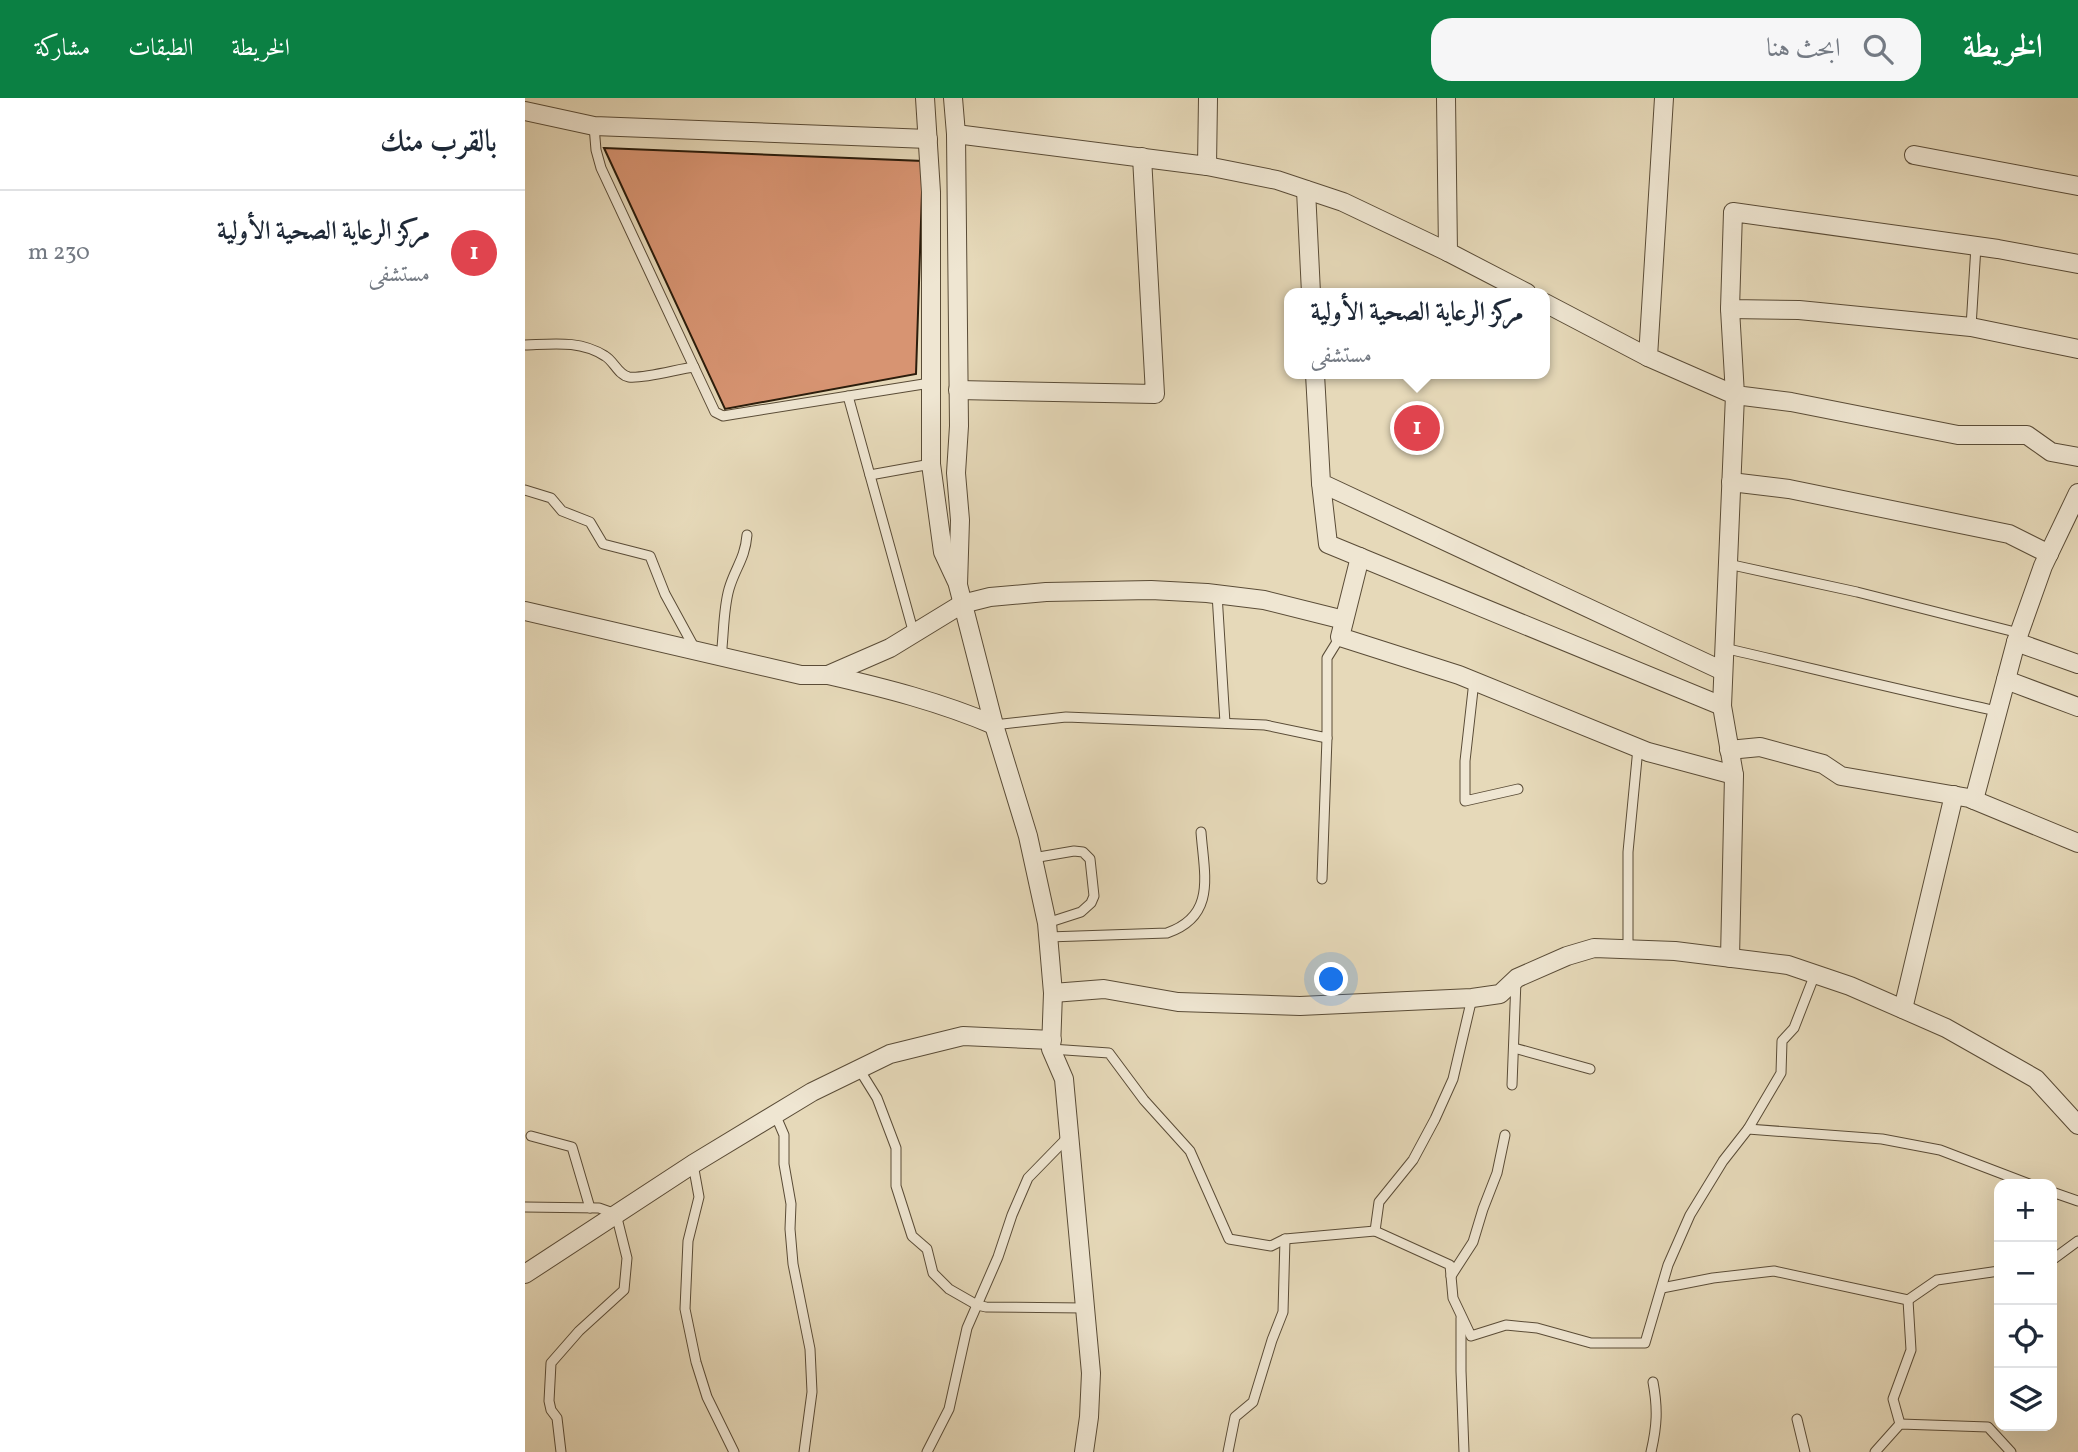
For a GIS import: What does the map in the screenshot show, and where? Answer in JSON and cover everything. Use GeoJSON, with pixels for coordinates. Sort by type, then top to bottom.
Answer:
{"type":"FeatureCollection","features":[{"type":"Feature","properties":{"kind":"street"},"geometry":{"type":"LineString","coordinates":[[925,98],[931,192],[931,464],[943,552],[958,585],[994,725],[1028,836],[1047,930],[1053,993],[1051,1045],[1064,1079],[1091,1373],[1084,1452]]}},
{"type":"Feature","properties":{"kind":"street"},"geometry":{"type":"LineString","coordinates":[[953,98],[956,134],[956,473],[960,520],[958,585]]}},
{"type":"Feature","properties":{"kind":"street"},"geometry":{"type":"LineString","coordinates":[[1207,166],[1208,98]]}},
{"type":"Feature","properties":{"kind":"street"},"geometry":{"type":"LineString","coordinates":[[1445,98],[1448,252]]}},
{"type":"Feature","properties":{"kind":"street"},"geometry":{"type":"LineString","coordinates":[[1648,356],[1664,98]]}},
{"type":"Feature","properties":{"kind":"street"},"geometry":{"type":"LineString","coordinates":[[525,111],[594,126],[928,139]]}},
{"type":"Feature","properties":{"kind":"street"},"geometry":{"type":"LineString","coordinates":[[956,134],[1207,166],[1277,180],[1343,202],[1517,288]]}},
{"type":"Feature","properties":{"kind":"street"},"geometry":{"type":"LineString","coordinates":[[1914,155],[2078,186]]}},
{"type":"Feature","properties":{"kind":"street"},"geometry":{"type":"LineString","coordinates":[[958,390],[1155,394],[1142,158]]}},
{"type":"Feature","properties":{"kind":"street"},"geometry":{"type":"LineString","coordinates":[[1306,190],[1311,288]]}},
{"type":"Feature","properties":{"kind":"street"},"geometry":{"type":"LineString","coordinates":[[1730,958],[1734,775],[1721,706],[1735,395],[1730,309],[1733,212],[1976,246],[2078,264]]}},
{"type":"Feature","properties":{"kind":"street"},"geometry":{"type":"LineString","coordinates":[[1550,306],[1648,356],[1735,395],[1791,402],[1958,435],[2027,435],[2051,452],[2078,457]]}},
{"type":"Feature","properties":{"kind":"street"},"geometry":{"type":"LineString","coordinates":[[1730,309],[1798,310],[1971,327],[2078,349]]}},
{"type":"Feature","properties":{"kind":"street"},"geometry":{"type":"LineString","coordinates":[[1315,379],[1321,483],[1328,544],[1721,706]]}},
{"type":"Feature","properties":{"kind":"street"},"geometry":{"type":"LineString","coordinates":[[931,444],[958,444]]}},
{"type":"Feature","properties":{"kind":"street"},"geometry":{"type":"LineString","coordinates":[[1731,482],[1789,489],[2009,534],[2049,554]]}},
{"type":"Feature","properties":{"kind":"street"},"geometry":{"type":"LineString","coordinates":[[1321,483],[1723,671]]}},
{"type":"Feature","properties":{"kind":"street"},"geometry":{"type":"LineString","coordinates":[[1974,800],[2017,638],[2049,554],[2078,493]]}},
{"type":"Feature","properties":{"kind":"street"},"geometry":{"type":"LineString","coordinates":[[1342,629],[1360,557]]}},
{"type":"Feature","properties":{"kind":"street"},"geometry":{"type":"LineString","coordinates":[[828,675],[890,648],[962,604],[990,597],[1046,592],[1151,590],[1217,594],[1263,600],[1474,681],[1638,748],[1734,775]]}},
{"type":"Feature","properties":{"kind":"street"},"geometry":{"type":"LineString","coordinates":[[525,611],[801,675],[828,675],[905,693],[957,709],[994,725]]}},
{"type":"Feature","properties":{"kind":"street"},"geometry":{"type":"LineString","coordinates":[[2017,638],[2078,664]]}},
{"type":"Feature","properties":{"kind":"street"},"geometry":{"type":"LineString","coordinates":[[2005,680],[2078,707]]}},
{"type":"Feature","properties":{"kind":"street"},"geometry":{"type":"LineString","coordinates":[[1729,750],[1760,747],[1823,764],[1841,776],[1974,800],[2078,843]]}},
{"type":"Feature","properties":{"kind":"street"},"geometry":{"type":"LineString","coordinates":[[1903,1009],[1954,795]]}},
{"type":"Feature","properties":{"kind":"street"},"geometry":{"type":"LineString","coordinates":[[1053,993],[1104,989],[1178,1002],[1300,1006],[1472,998],[1500,994],[1517,978],[1567,956],[1594,948],[1675,951],[1788,965],[1850,986],[1945,1028],[2036,1079],[2078,1125]]}},
{"type":"Feature","properties":{"kind":"street"},"geometry":{"type":"LineString","coordinates":[[525,1274],[775,1114],[812,1092],[890,1054],[963,1036],[1051,1045]]}},
{"type":"Feature","properties":{"kind":"lane"},"geometry":{"type":"LineString","coordinates":[[594,126],[601,167],[715,412],[723,416],[930,383]]}},
{"type":"Feature","properties":{"kind":"lane"},"geometry":{"type":"LineString","coordinates":[[1971,327],[1976,246]]}},
{"type":"Feature","properties":{"kind":"lane"},"geometry":{"type":"LineString","coordinates":[[525,345],[582,346],[605,356],[627,377],[694,367]]}},
{"type":"Feature","properties":{"kind":"lane"},"geometry":{"type":"LineString","coordinates":[[848,396],[914,634]]}},
{"type":"Feature","properties":{"kind":"lane"},"geometry":{"type":"LineString","coordinates":[[870,475],[931,464]]}},
{"type":"Feature","properties":{"kind":"lane"},"geometry":{"type":"LineString","coordinates":[[525,491],[551,498],[562,510],[590,522],[603,544],[650,556],[665,594],[696,651]]}},
{"type":"Feature","properties":{"kind":"lane"},"geometry":{"type":"LineString","coordinates":[[721,657],[727,597],[745,551],[747,535]]}},
{"type":"Feature","properties":{"kind":"lane"},"geometry":{"type":"LineString","coordinates":[[1728,564],[1857,592],[2017,638]]}},
{"type":"Feature","properties":{"kind":"lane"},"geometry":{"type":"LineString","coordinates":[[1217,594],[1225,723]]}},
{"type":"Feature","properties":{"kind":"lane"},"geometry":{"type":"LineString","coordinates":[[1322,879],[1327,658],[1342,629]]}},
{"type":"Feature","properties":{"kind":"lane"},"geometry":{"type":"LineString","coordinates":[[1724,648],[1997,711]]}},
{"type":"Feature","properties":{"kind":"lane"},"geometry":{"type":"LineString","coordinates":[[1474,681],[1465,761],[1465,801],[1518,789]]}},
{"type":"Feature","properties":{"kind":"lane"},"geometry":{"type":"LineString","coordinates":[[994,725],[1066,717],[1225,723],[1265,725],[1327,738]]}},
{"type":"Feature","properties":{"kind":"lane"},"geometry":{"type":"LineString","coordinates":[[1628,949],[1628,852],[1638,748]]}},
{"type":"Feature","properties":{"kind":"lane"},"geometry":{"type":"LineString","coordinates":[[1047,930],[1167,933],[1177,930],[1193,917],[1205,894],[1201,832]]}},
{"type":"Feature","properties":{"kind":"lane"},"geometry":{"type":"LineString","coordinates":[[1033,858],[1074,851],[1083,852],[1090,859],[1094,896],[1091,904],[1047,930]]}},
{"type":"Feature","properties":{"kind":"lane"},"geometry":{"type":"LineString","coordinates":[[1051,1045],[1109,1053],[1144,1100],[1191,1151],[1229,1239],[1271,1246],[1285,1239],[1375,1231],[1450,1265],[1453,1298],[1471,1336],[1506,1325],[1537,1328],[1591,1343],[1645,1343],[1668,1265],[1691,1215],[1723,1161],[1748,1129],[1781,1073],[1782,1041],[1794,1028],[1815,974]]}},
{"type":"Feature","properties":{"kind":"lane"},"geometry":{"type":"LineString","coordinates":[[1512,1085],[1517,978]]}},
{"type":"Feature","properties":{"kind":"lane"},"geometry":{"type":"LineString","coordinates":[[1375,1231],[1380,1202],[1413,1160],[1453,1079],[1472,998]]}},
{"type":"Feature","properties":{"kind":"lane"},"geometry":{"type":"LineString","coordinates":[[1514,1048],[1590,1069]]}},
{"type":"Feature","properties":{"kind":"lane"},"geometry":{"type":"LineString","coordinates":[[859,1069],[877,1098],[897,1148],[897,1186],[912,1236],[927,1249],[933,1273],[949,1289],[977,1305],[1084,1308]]}},
{"type":"Feature","properties":{"kind":"lane"},"geometry":{"type":"LineString","coordinates":[[775,1114],[784,1135],[784,1164],[791,1204],[793,1264],[810,1349],[812,1392],[804,1452]]}},
{"type":"Feature","properties":{"kind":"lane"},"geometry":{"type":"LineString","coordinates":[[1748,1129],[1882,1139],[1940,1150],[2016,1179]]}},
{"type":"Feature","properties":{"kind":"lane"},"geometry":{"type":"LineString","coordinates":[[1451,1276],[1473,1242],[1497,1173],[1505,1135]]}},
{"type":"Feature","properties":{"kind":"lane"},"geometry":{"type":"LineString","coordinates":[[531,1136],[572,1147],[590,1208]]}},
{"type":"Feature","properties":{"kind":"lane"},"geometry":{"type":"LineString","coordinates":[[927,1452],[949,1409],[967,1328],[1028,1178],[1069,1136]]}},
{"type":"Feature","properties":{"kind":"lane"},"geometry":{"type":"LineString","coordinates":[[693,1164],[699,1197],[688,1241],[685,1309],[707,1397],[734,1452]]}},
{"type":"Feature","properties":{"kind":"lane"},"geometry":{"type":"LineString","coordinates":[[2057,1194],[2078,1201]]}},
{"type":"Feature","properties":{"kind":"lane"},"geometry":{"type":"LineString","coordinates":[[525,1207],[599,1208],[616,1214],[627,1258],[624,1290],[579,1331],[551,1363],[549,1401],[557,1418],[561,1452]]}},
{"type":"Feature","properties":{"kind":"lane"},"geometry":{"type":"LineString","coordinates":[[1228,1452],[1235,1417],[1253,1402],[1283,1312],[1285,1239]]}},
{"type":"Feature","properties":{"kind":"lane"},"geometry":{"type":"LineString","coordinates":[[2057,1256],[2078,1241]]}},
{"type":"Feature","properties":{"kind":"lane"},"geometry":{"type":"LineString","coordinates":[[1662,1288],[1713,1278],[1774,1271],[1908,1300],[1937,1280],[1994,1272]]}},
{"type":"Feature","properties":{"kind":"lane"},"geometry":{"type":"LineString","coordinates":[[1900,1424],[1893,1399],[1911,1350],[1908,1300]]}},
{"type":"Feature","properties":{"kind":"lane"},"geometry":{"type":"LineString","coordinates":[[1461,1316],[1464,1452]]}},
{"type":"Feature","properties":{"kind":"lane"},"geometry":{"type":"LineString","coordinates":[[1651,1452],[1657,1425],[1653,1382]]}},
{"type":"Feature","properties":{"kind":"lane"},"geometry":{"type":"LineString","coordinates":[[1797,1419],[1805,1452]]}},
{"type":"Feature","properties":{"kind":"lane"},"geometry":{"type":"LineString","coordinates":[[1875,1452],[1900,1424]]}},
{"type":"Feature","properties":{"kind":"lane"},"geometry":{"type":"LineString","coordinates":[[1900,1424],[1987,1427],[2011,1452]]}},
{"type":"Feature","properties":{"kind":"building"},"geometry":{"type":"Polygon","coordinates":[[[604,148],[923,161],[916,374],[725,409],[604,148]]]}},
{"type":"Feature","properties":{"kind":"place","name":"مركز الرعاية الصحية الأولية"},"geometry":{"type":"Point","coordinates":[1417,428]}}]}
